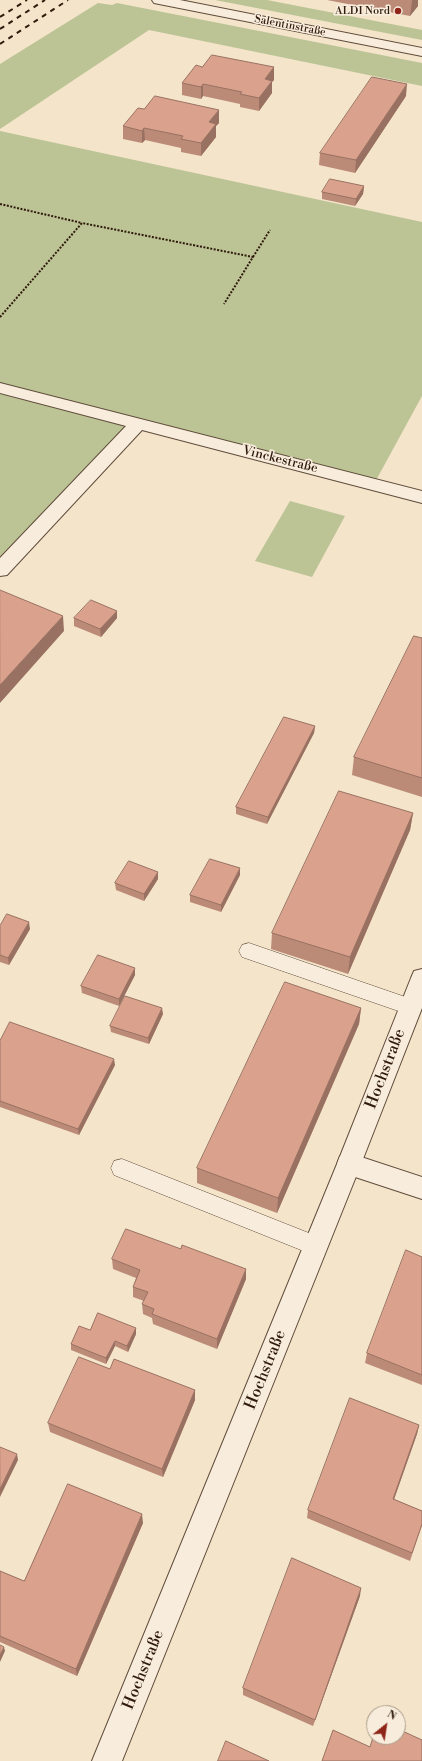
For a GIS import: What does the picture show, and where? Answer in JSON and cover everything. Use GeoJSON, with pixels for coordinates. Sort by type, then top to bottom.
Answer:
{"type":"FeatureCollection","features":[{"type":"Feature","properties":{"kind":"street","name":"Salentinstraße"},"geometry":{"type":"LineString","coordinates":[[159,0],[422,52]]}},
{"type":"Feature","properties":{"kind":"street","name":"Vinckestraße"},"geometry":{"type":"LineString","coordinates":[[0,388],[422,497]]}},
{"type":"Feature","properties":{"kind":"street"},"geometry":{"type":"LineString","coordinates":[[3,565],[138,424]]}},
{"type":"Feature","properties":{"kind":"street","name":"Hochstraße"},"geometry":{"type":"LineString","coordinates":[[107,1761],[349,1164],[422,978]]}},
{"type":"Feature","properties":{"kind":"street"},"geometry":{"type":"LineString","coordinates":[[349,1164],[422,1188]]}},
{"type":"Feature","properties":{"kind":"lane"},"geometry":{"type":"LineString","coordinates":[[249,951],[410,1007]]}},
{"type":"Feature","properties":{"kind":"lane"},"geometry":{"type":"LineString","coordinates":[[122,1168],[316,1246]]}},
{"type":"Feature","properties":{"kind":"path"},"geometry":{"type":"LineString","coordinates":[[0,204],[82,223],[253,257]]}},
{"type":"Feature","properties":{"kind":"path"},"geometry":{"type":"LineString","coordinates":[[0,317],[82,223]]}},
{"type":"Feature","properties":{"kind":"path"},"geometry":{"type":"LineString","coordinates":[[224,304],[270,230]]}},
{"type":"Feature","properties":{"kind":"green space"},"geometry":{"type":"Polygon","coordinates":[[[215,0],[267,0],[422,30],[422,40],[215,0]]]}},
{"type":"Feature","properties":{"kind":"green space"},"geometry":{"type":"Polygon","coordinates":[[[98,3],[112,5],[117,3],[422,63],[422,86],[149,30],[0,129],[0,64],[98,3]]]}},
{"type":"Feature","properties":{"kind":"green space"},"geometry":{"type":"Polygon","coordinates":[[[0,131],[422,222],[422,396],[374,484],[138,424],[0,563],[0,131]]]}},
{"type":"Feature","properties":{"kind":"green space"},"geometry":{"type":"Polygon","coordinates":[[[290,501],[345,516],[312,577],[255,561],[290,501]]]}},
{"type":"Feature","properties":{"kind":"building"},"geometry":{"type":"Polygon","coordinates":[[[212,55],[274,67],[265,79],[272,81],[259,98],[240,94],[242,92],[203,84],[201,87],[182,83],[196,65],[202,67],[212,55]]]}},
{"type":"Feature","properties":{"kind":"building"},"geometry":{"type":"Polygon","coordinates":[[[372,77],[407,84],[356,160],[320,153],[372,77]]]}},
{"type":"Feature","properties":{"kind":"building"},"geometry":{"type":"Polygon","coordinates":[[[155,96],[219,110],[209,122],[216,124],[201,143],[181,139],[183,136],[144,128],[142,131],[123,126],[138,108],[144,109],[155,96]]]}},
{"type":"Feature","properties":{"kind":"building"},"geometry":{"type":"Polygon","coordinates":[[[330,179],[364,186],[356,199],[322,192],[330,179]]]}},
{"type":"Feature","properties":{"kind":"building"},"geometry":{"type":"Polygon","coordinates":[[[0,590],[63,616],[0,685],[0,590]]]}},
{"type":"Feature","properties":{"kind":"building"},"geometry":{"type":"Polygon","coordinates":[[[91,600],[117,611],[100,629],[74,618],[91,600]]]}},
{"type":"Feature","properties":{"kind":"building"},"geometry":{"type":"Polygon","coordinates":[[[414,636],[422,638],[422,778],[354,757],[414,636]]]}},
{"type":"Feature","properties":{"kind":"building"},"geometry":{"type":"Polygon","coordinates":[[[284,717],[315,726],[268,817],[236,807],[284,717]]]}},
{"type":"Feature","properties":{"kind":"building"},"geometry":{"type":"Polygon","coordinates":[[[339,791],[413,813],[350,957],[272,933],[339,791]]]}},
{"type":"Feature","properties":{"kind":"building"},"geometry":{"type":"Polygon","coordinates":[[[210,859],[240,868],[221,905],[190,895],[210,859]]]}},
{"type":"Feature","properties":{"kind":"building"},"geometry":{"type":"Polygon","coordinates":[[[129,861],[158,872],[144,894],[115,883],[129,861]]]}},
{"type":"Feature","properties":{"kind":"building"},"geometry":{"type":"Polygon","coordinates":[[[7,914],[29,922],[8,958],[0,955],[0,926],[7,914]]]}},
{"type":"Feature","properties":{"kind":"building"},"geometry":{"type":"Polygon","coordinates":[[[98,955],[135,968],[119,999],[81,986],[98,955]]]}},
{"type":"Feature","properties":{"kind":"building"},"geometry":{"type":"Polygon","coordinates":[[[285,982],[361,1008],[278,1198],[197,1168],[285,982]]]}},
{"type":"Feature","properties":{"kind":"building"},"geometry":{"type":"Polygon","coordinates":[[[125,996],[162,1008],[148,1038],[110,1026],[125,996]]]}},
{"type":"Feature","properties":{"kind":"building"},"geometry":{"type":"Polygon","coordinates":[[[10,1022],[114,1059],[78,1129],[0,1101],[0,1041],[10,1022]]]}},
{"type":"Feature","properties":{"kind":"building"},"geometry":{"type":"Polygon","coordinates":[[[126,1229],[181,1249],[182,1245],[246,1269],[217,1339],[152,1314],[154,1309],[142,1304],[148,1292],[133,1287],[140,1270],[112,1259],[126,1229]]]}},
{"type":"Feature","properties":{"kind":"building"},"geometry":{"type":"Polygon","coordinates":[[[406,1250],[422,1257],[422,1375],[367,1353],[406,1250]]]}},
{"type":"Feature","properties":{"kind":"building"},"geometry":{"type":"Polygon","coordinates":[[[98,1313],[136,1328],[127,1346],[115,1341],[106,1358],[71,1344],[79,1326],[90,1330],[98,1313]]]}},
{"type":"Feature","properties":{"kind":"building"},"geometry":{"type":"Polygon","coordinates":[[[79,1357],[110,1369],[114,1359],[195,1390],[162,1469],[48,1423],[79,1357]]]}},
{"type":"Feature","properties":{"kind":"building"},"geometry":{"type":"Polygon","coordinates":[[[350,1398],[419,1425],[393,1499],[422,1511],[422,1524],[412,1553],[308,1510],[350,1398]]]}},
{"type":"Feature","properties":{"kind":"building"},"geometry":{"type":"Polygon","coordinates":[[[0,1447],[17,1454],[0,1489],[0,1447]]]}},
{"type":"Feature","properties":{"kind":"building"},"geometry":{"type":"Polygon","coordinates":[[[68,1484],[142,1514],[76,1669],[0,1636],[0,1571],[24,1581],[68,1484]]]}},
{"type":"Feature","properties":{"kind":"building"},"geometry":{"type":"Polygon","coordinates":[[[292,1558],[361,1588],[315,1720],[243,1688],[292,1558]]]}},
{"type":"Feature","properties":{"kind":"building"},"geometry":{"type":"Polygon","coordinates":[[[0,1645],[4,1647],[0,1655],[0,1645]]]}},
{"type":"Feature","properties":{"kind":"building"},"geometry":{"type":"Polygon","coordinates":[[[333,1730],[370,1747],[371,1745],[406,1745],[406,1733],[422,1740],[422,1761],[322,1761],[333,1730]]]}},
{"type":"Feature","properties":{"kind":"building"},"geometry":{"type":"Polygon","coordinates":[[[226,1741],[269,1761],[218,1761],[226,1741]]]}},
{"type":"Feature","properties":{"kind":"railway"},"geometry":{"type":"LineString","coordinates":[[0,17],[27,0]]}},
{"type":"Feature","properties":{"kind":"railway"},"geometry":{"type":"LineString","coordinates":[[0,29],[45,0]]}},
{"type":"Feature","properties":{"kind":"railway"},"geometry":{"type":"LineString","coordinates":[[0,44],[68,0]]}},
{"type":"Feature","properties":{"kind":"place","name":"ALDI Nord"},"geometry":{"type":"Point","coordinates":[398,11]}}]}
